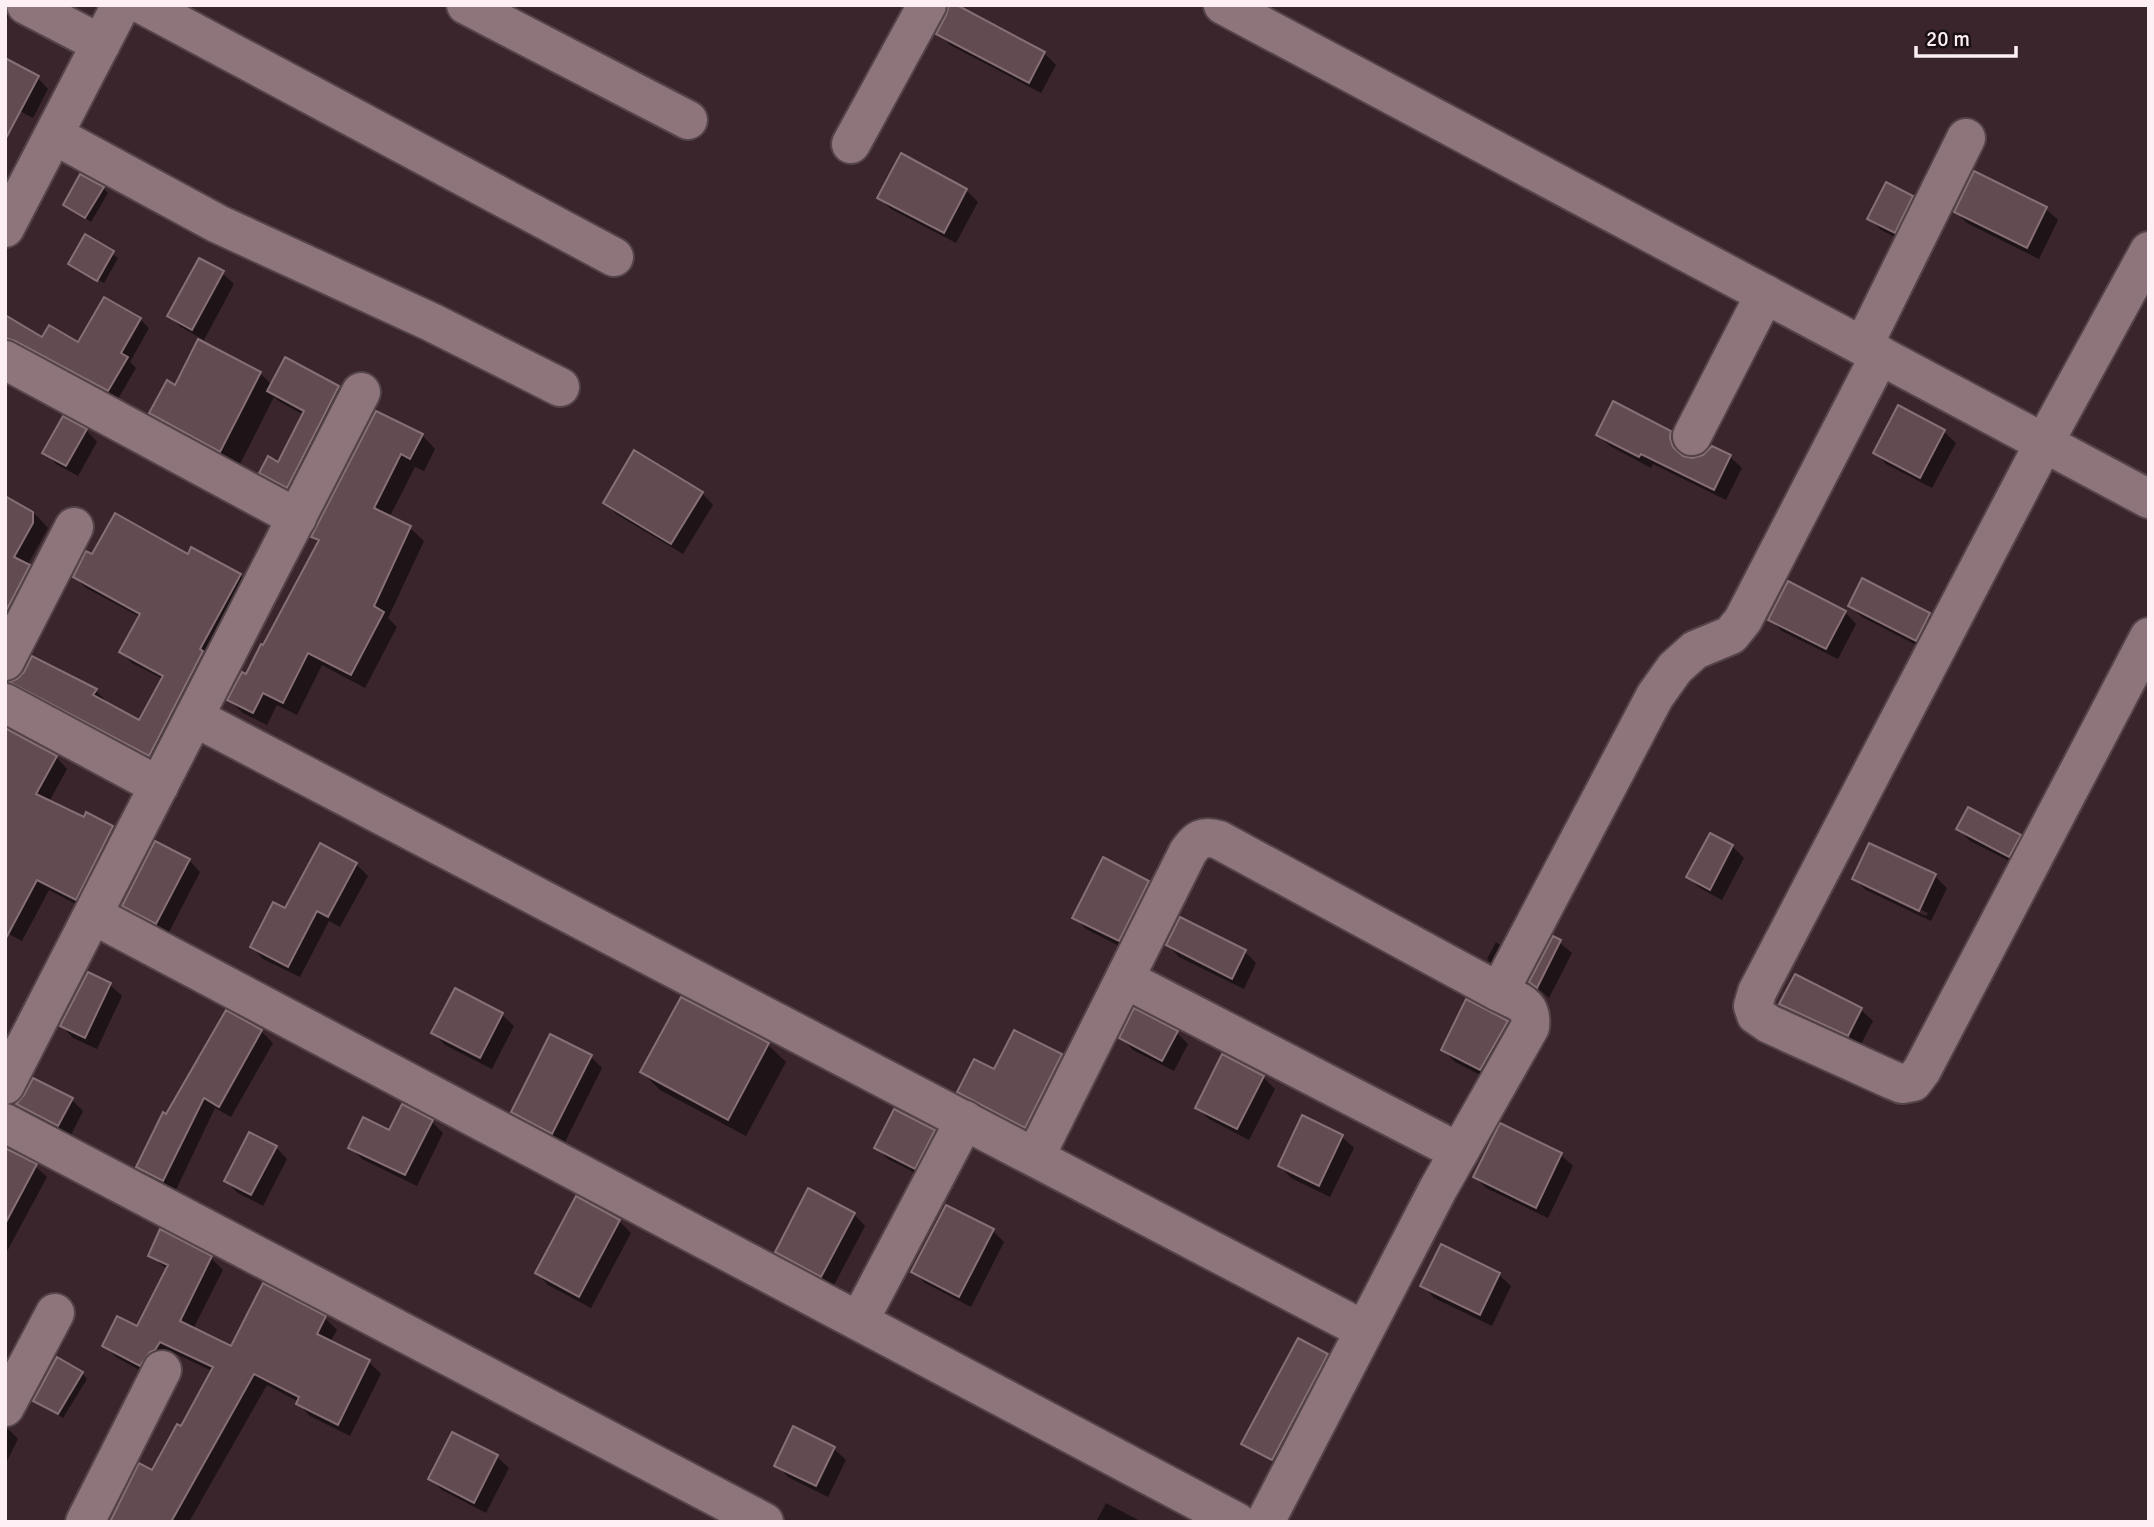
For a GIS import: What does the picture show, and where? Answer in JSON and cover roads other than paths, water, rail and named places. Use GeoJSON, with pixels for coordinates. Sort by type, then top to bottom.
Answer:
{"type":"FeatureCollection","features":[{"type":"Feature","properties":{"kind":"street"},"geometry":{"type":"LineString","coordinates":[[26,5],[101,44]]}},
{"type":"Feature","properties":{"kind":"street"},"geometry":{"type":"LineString","coordinates":[[5,228],[121,5]]}},
{"type":"Feature","properties":{"kind":"street"},"geometry":{"type":"LineString","coordinates":[[143,5],[614,257]]}},
{"type":"Feature","properties":{"kind":"street"},"geometry":{"type":"LineString","coordinates":[[466,5],[688,120]]}},
{"type":"Feature","properties":{"kind":"street"},"geometry":{"type":"LineString","coordinates":[[851,144],[927,5]]}},
{"type":"Feature","properties":{"kind":"street"},"geometry":{"type":"LineString","coordinates":[[1223,5],[2149,499]]}},
{"type":"Feature","properties":{"kind":"street"},"geometry":{"type":"LineString","coordinates":[[54,135],[218,224],[398,307],[560,387]]}},
{"type":"Feature","properties":{"kind":"street"},"geometry":{"type":"LineString","coordinates":[[1499,992],[1655,696],[1675,668],[1695,650],[1731,635],[1743,620],[1871,351],[1966,138]]}},
{"type":"Feature","properties":{"kind":"street"},"geometry":{"type":"LineString","coordinates":[[2149,251],[2044,443],[1758,992],[1753,1006],[1756,1015],[1769,1024],[1890,1079],[1902,1084],[1913,1082],[1922,1070],[2149,636]]}},
{"type":"Feature","properties":{"kind":"street"},"geometry":{"type":"LineString","coordinates":[[1692,436],[1765,294]]}},
{"type":"Feature","properties":{"kind":"street"},"geometry":{"type":"LineString","coordinates":[[5,360],[297,518]]}},
{"type":"Feature","properties":{"kind":"street"},"geometry":{"type":"LineString","coordinates":[[5,1085],[361,392]]}},
{"type":"Feature","properties":{"kind":"street"},"geometry":{"type":"LineString","coordinates":[[5,661],[74,527]]}},
{"type":"Feature","properties":{"kind":"street"},"geometry":{"type":"LineString","coordinates":[[5,703],[159,786]]}},
{"type":"Feature","properties":{"kind":"street"},"geometry":{"type":"LineString","coordinates":[[194,717],[1364,1330]]}},
{"type":"Feature","properties":{"kind":"street"},"geometry":{"type":"LineString","coordinates":[[1035,1157],[1188,852],[1196,841],[1207,836],[1527,1006],[1532,1014],[1530,1027],[1458,1152],[1265,1522]]}},
{"type":"Feature","properties":{"kind":"street"},"geometry":{"type":"LineString","coordinates":[[93,915],[1237,1522]]}},
{"type":"Feature","properties":{"kind":"street"},"geometry":{"type":"LineString","coordinates":[[1125,978],[1458,1152]]}},
{"type":"Feature","properties":{"kind":"street"},"geometry":{"type":"LineString","coordinates":[[859,1321],[965,1120]]}},
{"type":"Feature","properties":{"kind":"street"},"geometry":{"type":"LineString","coordinates":[[5,1123],[764,1522]]}},
{"type":"Feature","properties":{"kind":"street"},"geometry":{"type":"LineString","coordinates":[[5,1408],[55,1313]]}},
{"type":"Feature","properties":{"kind":"street"},"geometry":{"type":"LineString","coordinates":[[85,1522],[162,1370]]}}]}
